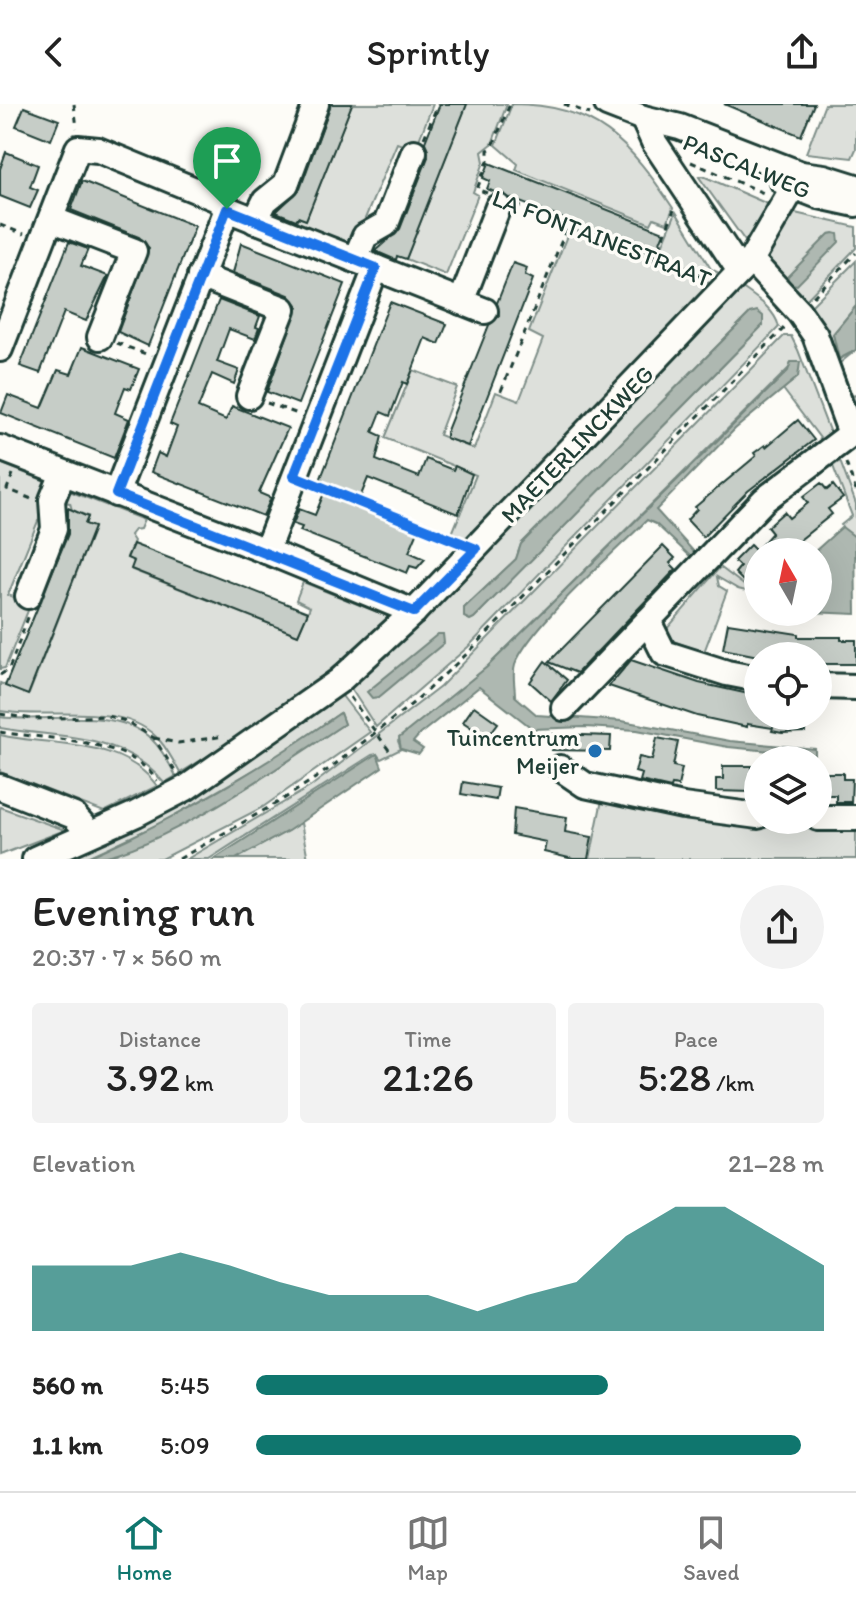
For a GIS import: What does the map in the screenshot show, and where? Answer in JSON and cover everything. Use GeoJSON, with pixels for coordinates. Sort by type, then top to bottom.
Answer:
{"type":"FeatureCollection","features":[{"type":"Feature","properties":{"kind":"street"},"geometry":{"type":"LineString","coordinates":[[255,221],[265,201],[286,184],[316,104]]}},
{"type":"Feature","properties":{"kind":"street","name":"PASCALWEG"},"geometry":{"type":"LineString","coordinates":[[604,111],[643,118],[677,139],[795,188],[856,198]]}},
{"type":"Feature","properties":{"kind":"street","name":"PASCALWEG"},"geometry":{"type":"LineString","coordinates":[[643,118],[654,142],[739,272],[790,321],[815,335],[848,436]]}},
{"type":"Feature","properties":{"kind":"street"},"geometry":{"type":"LineString","coordinates":[[0,349],[78,148],[98,150],[217,199],[227,209],[255,221],[485,311]]}},
{"type":"Feature","properties":{"kind":"street"},"geometry":{"type":"LineString","coordinates":[[266,551],[316,421],[366,264],[365,236],[386,224],[414,152]]}},
{"type":"Feature","properties":{"kind":"street","name":"MAETERLINCKWEG"},"geometry":{"type":"LineString","coordinates":[[35,859],[177,793],[339,681],[476,549],[739,272],[795,188]]}},
{"type":"Feature","properties":{"kind":"street","name":"LA FONTAINESTRAAT"},"geometry":{"type":"LineString","coordinates":[[461,302],[499,202]]}},
{"type":"Feature","properties":{"kind":"street"},"geometry":{"type":"LineString","coordinates":[[116,494],[227,209]]}},
{"type":"Feature","properties":{"kind":"street"},"geometry":{"type":"LineString","coordinates":[[46,230],[134,251],[100,337]]}},
{"type":"Feature","properties":{"kind":"street"},"geometry":{"type":"LineString","coordinates":[[200,276],[283,309],[249,396]]}},
{"type":"Feature","properties":{"kind":"street"},"geometry":{"type":"LineString","coordinates":[[564,708],[764,500],[848,436]]}},
{"type":"Feature","properties":{"kind":"street"},"geometry":{"type":"LineString","coordinates":[[10,452],[414,612]]}},
{"type":"Feature","properties":{"kind":"street"},"geometry":{"type":"LineString","coordinates":[[28,596],[54,529],[52,500],[63,473]]}},
{"type":"Feature","properties":{"kind":"street"},"geometry":{"type":"LineString","coordinates":[[648,621],[664,653],[744,676]]}},
{"type":"Feature","properties":{"kind":"street"},"geometry":{"type":"LineString","coordinates":[[832,686],[856,687]]}},
{"type":"Feature","properties":{"kind":"street"},"geometry":{"type":"LineString","coordinates":[[560,768],[585,785],[744,815]]}},
{"type":"Feature","properties":{"kind":"street"},"geometry":{"type":"LineString","coordinates":[[0,787],[74,816],[90,834]]}},
{"type":"Feature","properties":{"kind":"street"},"geometry":{"type":"LineString","coordinates":[[832,818],[856,818]]}},
{"type":"Feature","properties":{"kind":"path"},"geometry":{"type":"LineString","coordinates":[[74,104],[78,148]]}},
{"type":"Feature","properties":{"kind":"path"},"geometry":{"type":"LineString","coordinates":[[414,152],[419,149],[438,104]]}},
{"type":"Feature","properties":{"kind":"path","name":"LA FONTAINESTRAAT"},"geometry":{"type":"LineString","coordinates":[[510,104],[492,148],[488,150],[488,161],[477,189],[499,202],[655,259],[739,272]]}},
{"type":"Feature","properties":{"kind":"path"},"geometry":{"type":"LineString","coordinates":[[564,104],[604,111]]}},
{"type":"Feature","properties":{"kind":"path","name":"PASCALWEG"},"geometry":{"type":"LineString","coordinates":[[654,142],[693,163],[795,188]]}},
{"type":"Feature","properties":{"kind":"path"},"geometry":{"type":"LineString","coordinates":[[655,259],[683,187]]}},
{"type":"Feature","properties":{"kind":"path"},"geometry":{"type":"LineString","coordinates":[[0,225],[46,230]]}},
{"type":"Feature","properties":{"kind":"path"},"geometry":{"type":"LineString","coordinates":[[501,391],[568,225]]}},
{"type":"Feature","properties":{"kind":"path"},"geometry":{"type":"LineString","coordinates":[[179,859],[269,809],[376,733],[469,652],[856,253]]}},
{"type":"Feature","properties":{"kind":"path"},"geometry":{"type":"LineString","coordinates":[[100,337],[167,362]]}},
{"type":"Feature","properties":{"kind":"path"},"geometry":{"type":"LineString","coordinates":[[249,396],[316,421]]}},
{"type":"Feature","properties":{"kind":"path"},"geometry":{"type":"LineString","coordinates":[[848,436],[856,491]]}},
{"type":"Feature","properties":{"kind":"path"},"geometry":{"type":"LineString","coordinates":[[10,452],[7,489],[52,508]]}},
{"type":"Feature","properties":{"kind":"path"},"geometry":{"type":"LineString","coordinates":[[294,476],[476,549]]}},
{"type":"Feature","properties":{"kind":"path"},"geometry":{"type":"LineString","coordinates":[[0,675],[9,669],[34,605],[28,596]]}},
{"type":"Feature","properties":{"kind":"path"},"geometry":{"type":"LineString","coordinates":[[339,681],[391,753]]}},
{"type":"Feature","properties":{"kind":"path"},"geometry":{"type":"LineString","coordinates":[[0,714],[33,719],[107,716],[126,721],[154,738],[178,743],[227,736]]}},
{"type":"Feature","properties":{"kind":"path"},"geometry":{"type":"LineString","coordinates":[[0,732],[119,751],[147,767],[177,793]]}},
{"type":"Feature","properties":{"kind":"path"},"geometry":{"type":"LineString","coordinates":[[154,738],[177,793]]}},
{"type":"Feature","properties":{"kind":"shaded area"},"geometry":{"type":"Polygon","coordinates":[[[352,104],[433,104],[415,150],[397,143],[353,247],[295,224],[298,217],[306,220],[352,104]]]}},
{"type":"Feature","properties":{"kind":"shaded area"},"geometry":{"type":"Polygon","coordinates":[[[467,104],[507,104],[492,144],[482,152],[484,162],[473,192],[478,195],[446,275],[406,259],[467,104]]]}},
{"type":"Feature","properties":{"kind":"shaded area"},"geometry":{"type":"Polygon","coordinates":[[[512,104],[567,111],[608,132],[642,164],[673,208],[667,223],[654,218],[651,224],[516,170],[518,164],[496,145],[512,104]]]}},
{"type":"Feature","properties":{"kind":"shaded area"},"geometry":{"type":"Polygon","coordinates":[[[825,104],[856,104],[856,149],[852,158],[806,153],[825,104]]]}},
{"type":"Feature","properties":{"kind":"shaded area"},"geometry":{"type":"Polygon","coordinates":[[[699,177],[770,205],[745,241],[699,177]]]}},
{"type":"Feature","properties":{"kind":"shaded area"},"geometry":{"type":"Polygon","coordinates":[[[676,212],[711,269],[721,274],[716,279],[658,256],[676,212]]]}},
{"type":"Feature","properties":{"kind":"shaded area"},"geometry":{"type":"Polygon","coordinates":[[[795,213],[856,227],[856,248],[803,303],[769,265],[769,252],[795,213]]]}},
{"type":"Feature","properties":{"kind":"shaded area"},"geometry":{"type":"Polygon","coordinates":[[[570,228],[712,284],[465,542],[451,536],[476,475],[385,438],[413,370],[457,387],[439,435],[474,449],[496,392],[519,401],[543,339],[529,332],[570,228]]]}},
{"type":"Feature","properties":{"kind":"shaded area"},"geometry":{"type":"Polygon","coordinates":[[[829,234],[838,234],[839,242],[797,285],[787,283],[788,276],[829,234]]]}},
{"type":"Feature","properties":{"kind":"shaded area"},"geometry":{"type":"Polygon","coordinates":[[[856,261],[856,306],[833,334],[840,359],[856,350],[840,363],[852,396],[856,395],[856,414],[809,308],[856,261]]]}},
{"type":"Feature","properties":{"kind":"shaded area"},"geometry":{"type":"Polygon","coordinates":[[[741,287],[769,309],[779,327],[468,647],[376,727],[348,684],[741,287]],[[750,313],[521,544],[516,559],[464,608],[464,617],[474,618],[763,325],[750,313]]]}},
{"type":"Feature","properties":{"kind":"shaded area"},"geometry":{"type":"Polygon","coordinates":[[[856,306],[856,350],[839,359],[833,334],[856,306]]]}},
{"type":"Feature","properties":{"kind":"shaded area"},"geometry":{"type":"Polygon","coordinates":[[[757,311],[763,316],[763,325],[474,618],[464,617],[464,608],[516,559],[521,544],[750,313],[757,311]]]}},
{"type":"Feature","properties":{"kind":"shaded area"},"geometry":{"type":"Polygon","coordinates":[[[784,336],[791,336],[798,350],[833,441],[826,446],[783,389],[798,377],[790,367],[487,667],[398,741],[401,749],[381,759],[377,754],[372,755],[209,859],[187,859],[310,787],[440,687],[784,336]]]}},
{"type":"Feature","properties":{"kind":"shaded area"},"geometry":{"type":"Polygon","coordinates":[[[791,362],[800,362],[798,377],[735,429],[656,510],[695,553],[691,557],[656,524],[647,520],[554,611],[523,649],[514,672],[515,696],[537,715],[622,721],[730,741],[783,746],[728,747],[637,730],[585,727],[533,729],[479,687],[420,734],[413,742],[423,749],[419,754],[401,749],[399,738],[487,667],[788,371],[791,362]]]}},
{"type":"Feature","properties":{"kind":"shaded area"},"geometry":{"type":"Polygon","coordinates":[[[840,461],[856,504],[856,558],[854,546],[841,525],[852,516],[833,466],[840,461]]]}},
{"type":"Feature","properties":{"kind":"shaded area"},"geometry":{"type":"Polygon","coordinates":[[[0,463],[53,484],[8,595],[31,603],[5,668],[0,669],[0,463]]]}},
{"type":"Feature","properties":{"kind":"shaded area"},"geometry":{"type":"Polygon","coordinates":[[[64,489],[144,520],[140,529],[130,535],[134,541],[127,557],[135,561],[132,570],[298,635],[310,607],[296,600],[303,582],[387,616],[387,620],[339,663],[288,702],[180,773],[160,741],[145,728],[127,720],[107,715],[0,711],[0,683],[29,694],[94,528],[85,524],[88,516],[72,510],[70,503],[63,502],[64,489]]]}},
{"type":"Feature","properties":{"kind":"shaded area"},"geometry":{"type":"Polygon","coordinates":[[[842,527],[855,537],[856,614],[832,613],[830,538],[842,527]]]}},
{"type":"Feature","properties":{"kind":"shaded area"},"geometry":{"type":"Polygon","coordinates":[[[720,567],[744,585],[744,590],[738,589],[717,577],[719,586],[727,591],[704,652],[670,640],[665,631],[720,567]]]}},
{"type":"Feature","properties":{"kind":"shaded area"},"geometry":{"type":"Polygon","coordinates":[[[438,634],[443,634],[444,643],[379,697],[372,698],[367,692],[438,634]]]}},
{"type":"Feature","properties":{"kind":"shaded area"},"geometry":{"type":"Polygon","coordinates":[[[339,692],[370,732],[263,807],[162,859],[105,859],[228,797],[286,761],[344,724],[340,713],[275,758],[161,823],[84,859],[52,859],[339,692]]]}},
{"type":"Feature","properties":{"kind":"shaded area"},"geometry":{"type":"Polygon","coordinates":[[[340,713],[344,724],[217,806],[144,843],[112,855],[84,859],[216,792],[340,713]]]}},
{"type":"Feature","properties":{"kind":"shaded area"},"geometry":{"type":"Polygon","coordinates":[[[0,717],[104,719],[124,723],[141,731],[156,744],[176,776],[164,783],[129,754],[89,740],[0,728],[0,717]]]}},
{"type":"Feature","properties":{"kind":"shaded area"},"geometry":{"type":"Polygon","coordinates":[[[0,735],[105,751],[142,770],[157,786],[104,812],[0,772],[0,735]]]}},
{"type":"Feature","properties":{"kind":"shaded area"},"geometry":{"type":"Polygon","coordinates":[[[377,754],[382,767],[288,831],[236,859],[214,859],[377,754]]]}},
{"type":"Feature","properties":{"kind":"shaded area"},"geometry":{"type":"Polygon","coordinates":[[[602,800],[744,822],[744,834],[832,834],[832,824],[856,824],[856,859],[590,859],[602,800]]]}},
{"type":"Feature","properties":{"kind":"shaded area"},"geometry":{"type":"Polygon","coordinates":[[[0,807],[65,830],[0,855],[0,807]]]}},
{"type":"Feature","properties":{"kind":"shaded area"},"geometry":{"type":"Polygon","coordinates":[[[301,823],[308,859],[236,859],[301,823]]]}},
{"type":"Feature","properties":{"kind":"building"},"geometry":{"type":"Polygon","coordinates":[[[331,104],[352,104],[306,220],[298,217],[296,220],[276,212],[300,189],[331,104]]]}},
{"type":"Feature","properties":{"kind":"building"},"geometry":{"type":"Polygon","coordinates":[[[440,104],[467,104],[406,259],[397,256],[396,260],[375,251],[400,229],[428,157],[425,142],[440,104]]]}},
{"type":"Feature","properties":{"kind":"building"},"geometry":{"type":"Polygon","coordinates":[[[724,104],[814,104],[801,136],[724,104]]]}},
{"type":"Feature","properties":{"kind":"building"},"geometry":{"type":"Polygon","coordinates":[[[24,107],[59,120],[51,140],[16,126],[24,107]]]}},
{"type":"Feature","properties":{"kind":"building"},"geometry":{"type":"Polygon","coordinates":[[[6,152],[38,165],[30,187],[38,190],[30,208],[0,196],[0,169],[6,152]]]}},
{"type":"Feature","properties":{"kind":"building"},"geometry":{"type":"Polygon","coordinates":[[[489,163],[664,232],[655,255],[487,189],[490,181],[483,178],[489,163]]]}},
{"type":"Feature","properties":{"kind":"building"},"geometry":{"type":"Polygon","coordinates":[[[82,181],[195,226],[148,346],[118,332],[149,248],[139,237],[71,210],[82,181]]]}},
{"type":"Feature","properties":{"kind":"building"},"geometry":{"type":"Polygon","coordinates":[[[69,242],[88,249],[81,266],[108,276],[86,321],[64,312],[40,373],[20,366],[69,242]]]}},
{"type":"Feature","properties":{"kind":"building"},"geometry":{"type":"Polygon","coordinates":[[[241,243],[345,284],[298,404],[267,392],[298,306],[289,295],[233,273],[241,243]]]}},
{"type":"Feature","properties":{"kind":"building"},"geometry":{"type":"Polygon","coordinates":[[[513,263],[527,268],[525,275],[533,279],[468,446],[446,438],[446,433],[489,325],[499,316],[497,303],[513,263]]]}},
{"type":"Feature","properties":{"kind":"building"},"geometry":{"type":"Polygon","coordinates":[[[219,300],[260,316],[256,327],[259,328],[255,339],[229,329],[217,362],[239,370],[234,384],[212,374],[198,408],[226,420],[232,406],[288,428],[259,493],[271,498],[263,516],[151,472],[158,453],[166,457],[177,427],[170,424],[219,300]]]}},
{"type":"Feature","properties":{"kind":"building"},"geometry":{"type":"Polygon","coordinates":[[[390,302],[447,324],[439,344],[425,338],[407,384],[403,382],[390,416],[381,412],[373,432],[382,436],[376,460],[419,477],[426,459],[472,474],[458,514],[368,478],[357,505],[418,531],[409,552],[425,559],[417,568],[410,566],[407,573],[300,531],[302,527],[293,524],[299,509],[315,515],[327,486],[319,483],[390,302]]]}},
{"type":"Feature","properties":{"kind":"building"},"geometry":{"type":"Polygon","coordinates":[[[82,347],[139,369],[131,389],[125,387],[115,413],[129,419],[114,458],[1,413],[8,395],[42,408],[58,370],[71,374],[82,347]]]}},
{"type":"Feature","properties":{"kind":"building"},"geometry":{"type":"Polygon","coordinates":[[[798,420],[814,440],[748,491],[703,537],[687,520],[697,509],[695,507],[756,456],[754,453],[766,447],[798,420]]]}},
{"type":"Feature","properties":{"kind":"building"},"geometry":{"type":"Polygon","coordinates":[[[821,483],[827,490],[833,485],[843,498],[828,509],[832,514],[802,538],[768,538],[772,533],[767,527],[784,512],[789,518],[808,503],[803,497],[821,483]]]}},
{"type":"Feature","properties":{"kind":"building"},"geometry":{"type":"Polygon","coordinates":[[[68,508],[88,517],[85,524],[94,527],[28,695],[5,686],[68,534],[68,508]]]}},
{"type":"Feature","properties":{"kind":"building"},"geometry":{"type":"Polygon","coordinates":[[[133,544],[308,612],[298,635],[131,569],[134,561],[127,558],[133,544]]]}},
{"type":"Feature","properties":{"kind":"building"},"geometry":{"type":"Polygon","coordinates":[[[663,546],[675,558],[670,563],[676,569],[577,673],[549,662],[663,546]]]}},
{"type":"Feature","properties":{"kind":"building"},"geometry":{"type":"Polygon","coordinates":[[[744,551],[744,582],[735,573],[740,567],[734,561],[744,551]]]}},
{"type":"Feature","properties":{"kind":"building"},"geometry":{"type":"Polygon","coordinates":[[[728,623],[798,634],[798,637],[856,640],[856,664],[832,664],[832,642],[744,642],[744,653],[723,649],[728,623]]]}},
{"type":"Feature","properties":{"kind":"building"},"geometry":{"type":"Polygon","coordinates":[[[631,660],[699,683],[744,693],[744,726],[697,716],[609,686],[631,660]]]}},
{"type":"Feature","properties":{"kind":"building"},"geometry":{"type":"Polygon","coordinates":[[[545,661],[567,680],[551,701],[530,682],[545,661]]]}},
{"type":"Feature","properties":{"kind":"building"},"geometry":{"type":"Polygon","coordinates":[[[474,706],[498,723],[487,738],[463,722],[474,706]]]}},
{"type":"Feature","properties":{"kind":"building"},"geometry":{"type":"Polygon","coordinates":[[[772,730],[805,730],[782,733],[772,730]]]}},
{"type":"Feature","properties":{"kind":"building"},"geometry":{"type":"Polygon","coordinates":[[[552,734],[611,736],[610,751],[552,750],[552,734]]]}},
{"type":"Feature","properties":{"kind":"building"},"geometry":{"type":"Polygon","coordinates":[[[657,738],[678,742],[673,766],[682,768],[678,786],[672,785],[671,788],[640,781],[642,774],[635,772],[639,757],[652,760],[657,738]]]}},
{"type":"Feature","properties":{"kind":"building"},"geometry":{"type":"Polygon","coordinates":[[[723,766],[744,766],[744,792],[716,791],[716,779],[723,779],[723,766]]]}},
{"type":"Feature","properties":{"kind":"building"},"geometry":{"type":"Polygon","coordinates":[[[832,773],[843,773],[843,779],[852,779],[851,802],[836,802],[836,795],[832,795],[832,773]]]}},
{"type":"Feature","properties":{"kind":"building"},"geometry":{"type":"Polygon","coordinates":[[[463,782],[498,788],[496,800],[461,794],[463,782]]]}},
{"type":"Feature","properties":{"kind":"building"},"geometry":{"type":"Polygon","coordinates":[[[514,808],[567,817],[565,832],[592,837],[588,859],[544,852],[546,842],[512,835],[514,808]]]}},
{"type":"Feature","properties":{"kind":"place","name":"Tuincentrum Meijer"},"geometry":{"type":"Point","coordinates":[595,751]}},
{"type":"Feature","properties":{"kind":"route"},"geometry":{"type":"LineString","coordinates":[[227,209],[376,268],[294,476],[476,549],[414,612],[116,494],[227,209]]}}]}
